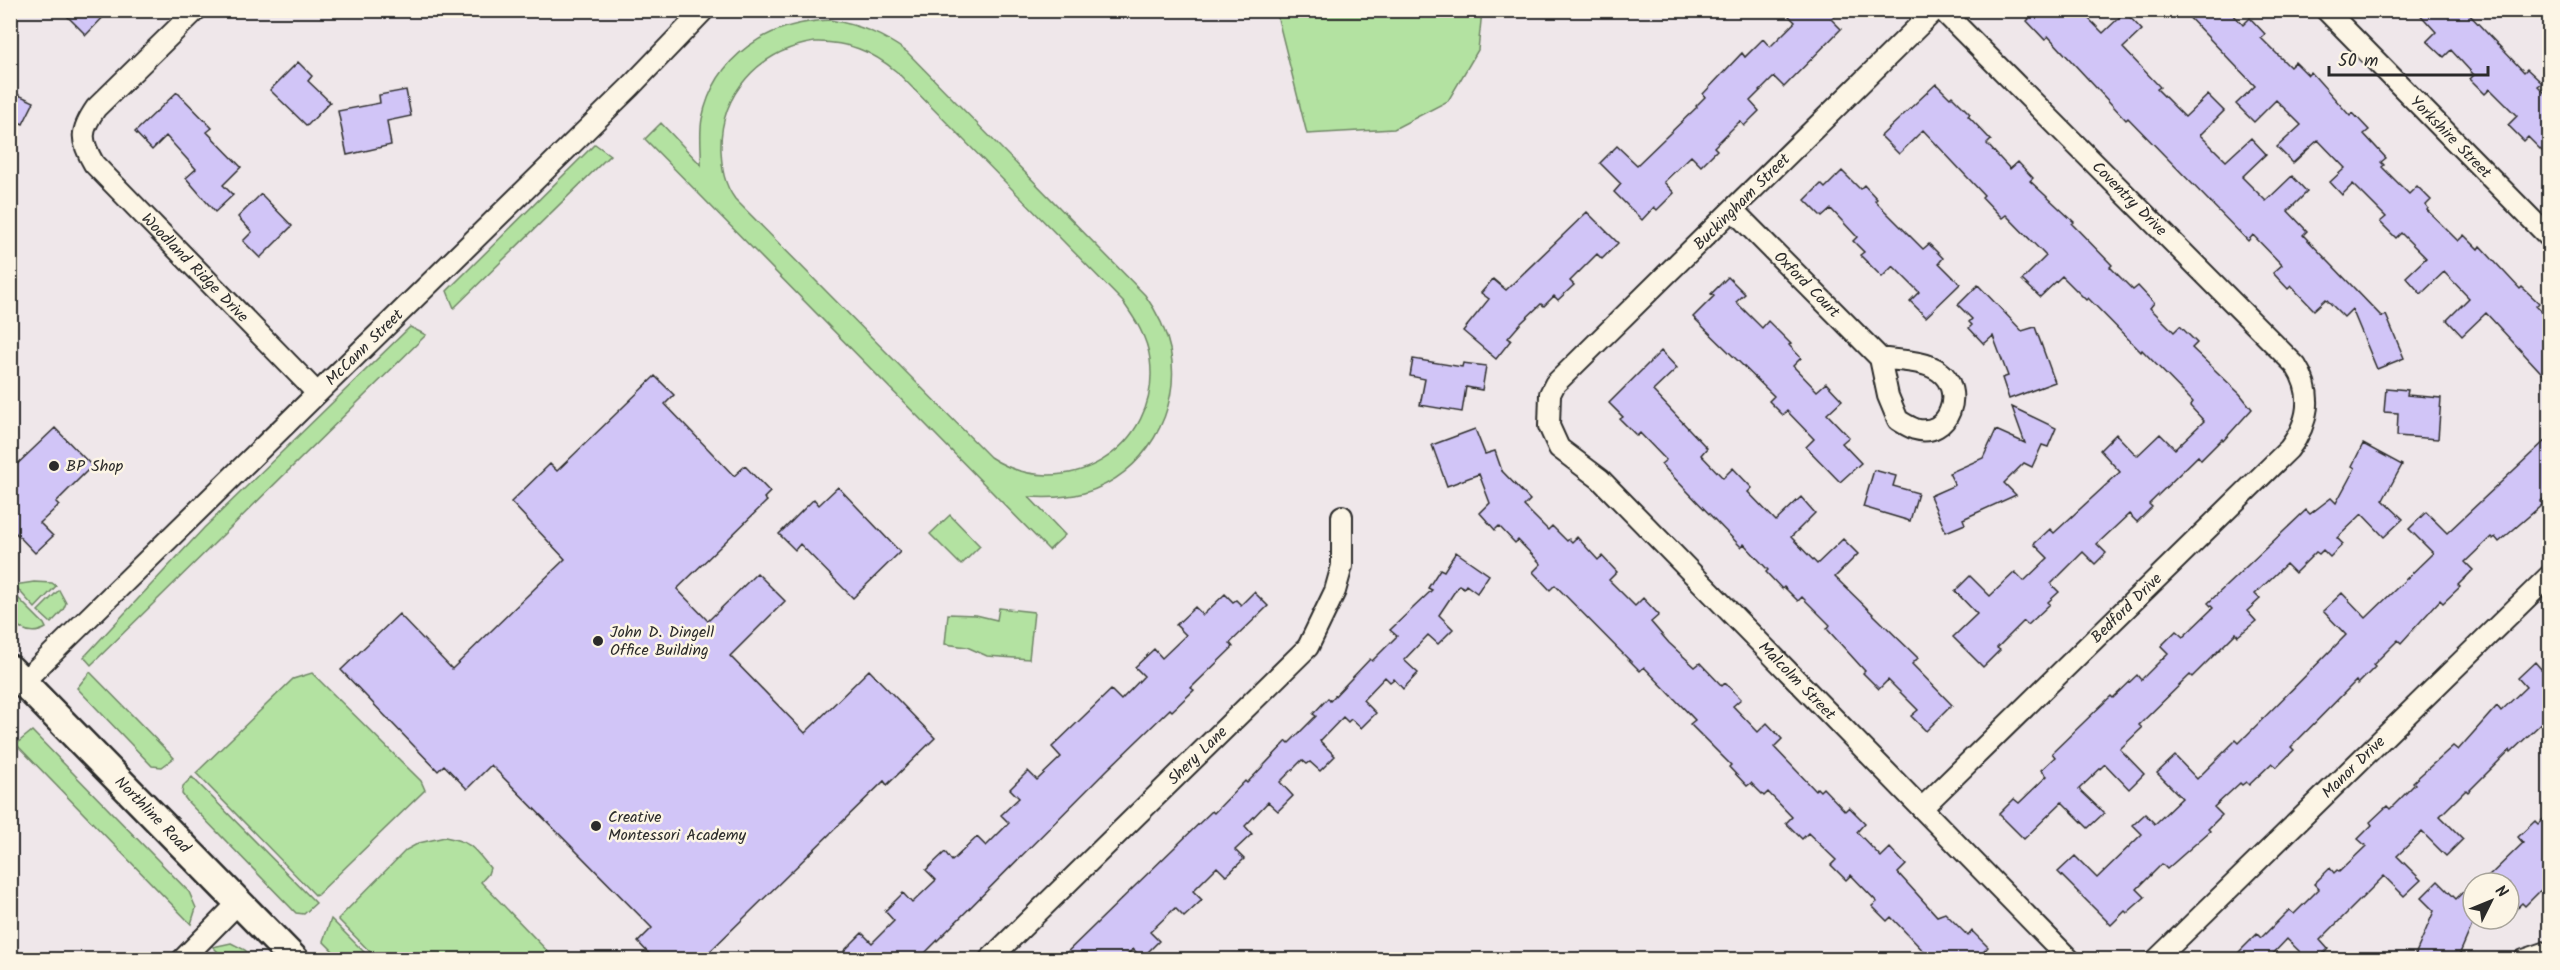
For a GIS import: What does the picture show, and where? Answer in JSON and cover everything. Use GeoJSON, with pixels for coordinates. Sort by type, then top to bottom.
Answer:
{"type":"FeatureCollection","features":[{"type":"Feature","properties":{"kind":"main road","name":"Northline Road"},"geometry":{"type":"LineString","coordinates":[[17,676],[295,960]]}},
{"type":"Feature","properties":{"kind":"street","name":"Woodland Ridge Drive"},"geometry":{"type":"LineString","coordinates":[[196,10],[96,108],[88,119],[83,141],[94,164],[316,392]]}},
{"type":"Feature","properties":{"kind":"street","name":"McCann Street"},"geometry":{"type":"LineString","coordinates":[[17,676],[65,642],[316,392],[464,250],[704,10]]}},
{"type":"Feature","properties":{"kind":"street","name":"Buckingham Street"},"geometry":{"type":"LineString","coordinates":[[1550,394],[1564,372],[1584,356],[1935,10]]}},
{"type":"Feature","properties":{"kind":"street","name":"Coventry Drive"},"geometry":{"type":"LineString","coordinates":[[1942,10],[2296,366],[2304,379],[2307,393]]}},
{"type":"Feature","properties":{"kind":"street","name":"Yorkshire Street"},"geometry":{"type":"LineString","coordinates":[[2326,10],[2550,238]]}},
{"type":"Feature","properties":{"kind":"street","name":"Oxford Court"},"geometry":{"type":"LineString","coordinates":[[1733,210],[1880,358]]}},
{"type":"Feature","properties":{"kind":"street","name":"Bedford Drive"},"geometry":{"type":"LineString","coordinates":[[1922,808],[2289,449],[2297,439],[2307,416],[2307,393]]}},
{"type":"Feature","properties":{"kind":"street","name":"Malcolm Street"},"geometry":{"type":"LineString","coordinates":[[1550,394],[1549,426],[1559,448],[1600,478],[2070,960]]}},
{"type":"Feature","properties":{"kind":"street","name":"Shery Lane"},"geometry":{"type":"LineString","coordinates":[[989,960],[1308,647],[1335,591],[1341,566],[1342,516]]}},
{"type":"Feature","properties":{"kind":"street","name":"Manor Drive"},"geometry":{"type":"LineString","coordinates":[[2156,960],[2550,575]]}},
{"type":"Feature","properties":{"kind":"street"},"geometry":{"type":"LineString","coordinates":[[182,960],[239,902]]}},
{"type":"Feature","properties":{"kind":"street"},"geometry":{"type":"LineString","coordinates":[[2524,960],[2550,951]]}},
{"type":"Feature","properties":{"kind":"green space"},"geometry":{"type":"Polygon","coordinates":[[[1276,10],[1482,11],[1478,50],[1448,101],[1394,129],[1307,134],[1276,10]]]}},
{"type":"Feature","properties":{"kind":"green space"},"geometry":{"type":"Polygon","coordinates":[[[830,20],[851,25],[880,35],[907,52],[1145,295],[1160,321],[1170,349],[1172,372],[1170,395],[1164,417],[1154,438],[1125,472],[1105,484],[1070,496],[1029,497],[1065,535],[1049,550],[645,139],[661,123],[701,165],[702,119],[719,77],[748,47],[786,27],[830,20]],[[814,42],[794,47],[776,55],[746,78],[735,94],[722,130],[721,151],[724,176],[735,199],[990,457],[1019,471],[1048,475],[1076,471],[1102,460],[1124,442],[1140,419],[1150,391],[1150,359],[1143,336],[1132,315],[1123,302],[897,72],[868,53],[837,43],[814,42]]]}},
{"type":"Feature","properties":{"kind":"green space"},"geometry":{"type":"Polygon","coordinates":[[[595,144],[610,155],[454,308],[447,291],[595,144]]]}},
{"type":"Feature","properties":{"kind":"green space"},"geometry":{"type":"Polygon","coordinates":[[[410,327],[426,335],[91,665],[84,657],[204,528],[410,327]]]}},
{"type":"Feature","properties":{"kind":"green space"},"geometry":{"type":"Polygon","coordinates":[[[950,515],[980,546],[961,565],[930,534],[950,515]]]}},
{"type":"Feature","properties":{"kind":"green space"},"geometry":{"type":"Polygon","coordinates":[[[34,582],[52,583],[56,586],[35,608],[14,585],[34,582]]]}},
{"type":"Feature","properties":{"kind":"green space"},"geometry":{"type":"Polygon","coordinates":[[[10,590],[46,628],[36,632],[27,631],[11,619],[10,590]]]}},
{"type":"Feature","properties":{"kind":"green space"},"geometry":{"type":"Polygon","coordinates":[[[59,590],[66,603],[51,623],[38,611],[59,590]]]}},
{"type":"Feature","properties":{"kind":"green space"},"geometry":{"type":"Polygon","coordinates":[[[999,608],[1034,612],[1029,659],[987,656],[967,647],[945,644],[948,614],[976,615],[997,620],[999,608]]]}},
{"type":"Feature","properties":{"kind":"green space"},"geometry":{"type":"Polygon","coordinates":[[[90,672],[174,758],[162,767],[152,766],[77,688],[90,672]]]}},
{"type":"Feature","properties":{"kind":"green space"},"geometry":{"type":"Polygon","coordinates":[[[312,673],[421,781],[425,790],[316,896],[196,773],[293,679],[312,673]]]}},
{"type":"Feature","properties":{"kind":"green space"},"geometry":{"type":"Polygon","coordinates":[[[32,731],[189,892],[196,908],[191,924],[16,744],[32,731]]]}},
{"type":"Feature","properties":{"kind":"green space"},"geometry":{"type":"Polygon","coordinates":[[[192,777],[316,903],[304,914],[296,913],[188,802],[182,794],[183,786],[192,777]]]}},
{"type":"Feature","properties":{"kind":"green space"},"geometry":{"type":"Polygon","coordinates":[[[445,837],[471,846],[490,868],[481,882],[555,959],[377,959],[338,919],[406,850],[419,843],[445,837]]]}},
{"type":"Feature","properties":{"kind":"green space"},"geometry":{"type":"Polygon","coordinates":[[[331,919],[371,959],[341,959],[323,941],[331,919]]]}},
{"type":"Feature","properties":{"kind":"green space"},"geometry":{"type":"Polygon","coordinates":[[[231,943],[245,950],[254,959],[225,959],[213,947],[231,943]]]}},
{"type":"Feature","properties":{"kind":"building"},"geometry":{"type":"Polygon","coordinates":[[[61,10],[110,10],[86,35],[61,10]]]}},
{"type":"Feature","properties":{"kind":"building"},"geometry":{"type":"Polygon","coordinates":[[[1783,10],[1840,10],[1831,19],[1841,29],[1784,87],[1774,77],[1750,101],[1759,111],[1744,126],[1740,121],[1714,147],[1717,150],[1701,166],[1691,156],[1664,182],[1674,193],[1657,210],[1654,207],[1642,220],[1614,192],[1621,184],[1600,163],[1617,146],[1637,165],[1697,107],[1705,97],[1703,94],[1742,53],[1745,57],[1763,39],[1770,47],[1795,22],[1783,10]]]}},
{"type":"Feature","properties":{"kind":"building"},"geometry":{"type":"Polygon","coordinates":[[[2021,10],[2080,10],[2103,33],[2125,12],[2142,30],[2123,48],[2160,87],[2157,89],[2185,117],[2208,95],[2224,111],[2200,135],[2226,161],[2251,138],[2266,154],[2242,177],[2266,201],[2292,176],[2307,192],[2288,211],[2307,231],[2303,235],[2382,317],[2386,315],[2404,358],[2377,369],[2352,309],[2344,317],[2326,299],[2314,310],[2291,286],[2288,289],[2273,273],[2282,265],[2253,235],[2248,241],[2128,118],[2126,120],[2048,36],[2045,40],[2027,21],[2029,19],[2021,10]]]}},
{"type":"Feature","properties":{"kind":"building"},"geometry":{"type":"Polygon","coordinates":[[[2182,10],[2229,10],[2243,25],[2250,18],[2265,34],[2261,38],[2290,67],[2295,62],[2308,75],[2311,72],[2350,116],[2353,113],[2369,130],[2364,134],[2386,158],[2381,162],[2384,165],[2382,167],[2409,194],[2417,186],[2431,200],[2426,205],[2427,210],[2458,241],[2464,235],[2478,249],[2480,246],[2520,289],[2522,287],[2539,303],[2536,306],[2550,320],[2550,382],[2486,313],[2462,336],[2447,320],[2469,298],[2444,272],[2421,294],[2406,277],[2426,258],[2401,233],[2396,238],[2380,222],[2386,217],[2353,184],[2342,195],[2330,182],[2345,168],[2318,140],[2293,163],[2277,147],[2301,125],[2276,100],[2254,122],[2236,104],[2255,86],[2182,10]]]}},
{"type":"Feature","properties":{"kind":"building"},"geometry":{"type":"Polygon","coordinates":[[[2416,10],[2465,10],[2524,72],[2527,69],[2542,83],[2538,86],[2550,98],[2550,159],[2528,137],[2524,141],[2508,125],[2517,116],[2490,89],[2485,94],[2470,79],[2474,75],[2451,50],[2444,57],[2427,41],[2436,32],[2416,10]]]}},
{"type":"Feature","properties":{"kind":"building"},"geometry":{"type":"Polygon","coordinates":[[[298,62],[312,76],[308,81],[330,102],[307,126],[270,90],[298,62]]]}},
{"type":"Feature","properties":{"kind":"building"},"geometry":{"type":"Polygon","coordinates":[[[1936,84],[1970,114],[1968,116],[1991,140],[1987,144],[2010,169],[2018,162],[2033,178],[2030,181],[2074,222],[2072,224],[2112,265],[2110,267],[2133,290],[2138,286],[2154,303],[2150,308],[2174,332],[2180,326],[2197,343],[2192,348],[2240,394],[2252,409],[2223,441],[2222,439],[2201,460],[2198,456],[2149,504],[2152,507],[2137,522],[2129,514],[2097,544],[2106,553],[2095,564],[2083,552],[2051,584],[2059,592],[2048,602],[2050,604],[2028,625],[2024,621],[1997,648],[2000,650],[1983,667],[1953,637],[1977,614],[1955,591],[1970,576],[1990,596],[2015,572],[2024,581],[2048,558],[2034,544],[2050,529],[2054,533],[2120,472],[2100,450],[2116,434],[2137,456],[2160,434],[2175,449],[2204,421],[2190,406],[2193,402],[2088,298],[2086,300],[2062,276],[2040,297],[2022,280],[2046,256],[2006,215],[2002,218],[1982,197],[1984,195],[1923,130],[1899,154],[1881,136],[1936,84]]]}},
{"type":"Feature","properties":{"kind":"building"},"geometry":{"type":"Polygon","coordinates":[[[406,90],[411,116],[387,121],[391,145],[347,155],[338,111],[380,103],[379,95],[406,90]]]}},
{"type":"Feature","properties":{"kind":"building"},"geometry":{"type":"Polygon","coordinates":[[[10,91],[34,102],[23,124],[10,118],[10,91]]]}},
{"type":"Feature","properties":{"kind":"building"},"geometry":{"type":"Polygon","coordinates":[[[177,92],[212,128],[207,132],[241,167],[223,185],[233,195],[215,212],[186,178],[196,169],[166,136],[152,150],[135,132],[177,92]]]}},
{"type":"Feature","properties":{"kind":"building"},"geometry":{"type":"Polygon","coordinates":[[[1842,171],[1860,189],[1864,185],[1877,199],[1875,201],[1923,249],[1929,244],[1943,258],[1939,263],[1960,284],[1926,317],[1910,301],[1919,292],[1893,266],[1882,277],[1860,255],[1864,252],[1853,241],[1857,237],[1831,209],[1822,217],[1805,200],[1821,184],[1825,188],[1842,171]]]}},
{"type":"Feature","properties":{"kind":"building"},"geometry":{"type":"Polygon","coordinates":[[[261,194],[292,226],[260,258],[243,241],[252,232],[238,217],[261,194]]]}},
{"type":"Feature","properties":{"kind":"building"},"geometry":{"type":"Polygon","coordinates":[[[1587,212],[1618,243],[1602,259],[1597,254],[1570,281],[1574,285],[1558,300],[1554,296],[1544,306],[1541,304],[1521,323],[1508,338],[1511,340],[1496,359],[1463,331],[1489,299],[1481,293],[1493,279],[1506,290],[1587,212]]]}},
{"type":"Feature","properties":{"kind":"building"},"geometry":{"type":"Polygon","coordinates":[[[1728,277],[1745,294],[1736,302],[1762,328],[1768,321],[1791,344],[1789,345],[1801,358],[1793,366],[1817,391],[1826,383],[1842,400],[1827,414],[1849,437],[1842,443],[1861,463],[1840,482],[1806,447],[1814,439],[1787,411],[1783,415],[1769,401],[1774,396],[1693,317],[1714,296],[1711,294],[1728,277]]]}},
{"type":"Feature","properties":{"kind":"building"},"geometry":{"type":"Polygon","coordinates":[[[1978,285],[2022,331],[2035,327],[2055,382],[2009,399],[2002,378],[2008,376],[1993,336],[1984,344],[1969,328],[1972,325],[1969,322],[1972,319],[1958,305],[1978,285]]]}},
{"type":"Feature","properties":{"kind":"building"},"geometry":{"type":"Polygon","coordinates":[[[1661,351],[1677,368],[1653,391],[1707,448],[1701,455],[1723,478],[1733,468],[1752,488],[1748,492],[1776,521],[1801,497],[1815,513],[1791,537],[1817,564],[1843,539],[1858,554],[1835,577],[1918,658],[1912,664],[1952,705],[1926,731],[1911,716],[1918,710],[1888,680],[1879,689],[1827,629],[1830,625],[1802,597],[1798,601],[1784,587],[1782,589],[1744,544],[1741,547],[1661,464],[1666,460],[1640,433],[1637,436],[1620,419],[1623,417],[1609,403],[1661,351]]]}},
{"type":"Feature","properties":{"kind":"building"},"geometry":{"type":"Polygon","coordinates":[[[1413,359],[1462,367],[1463,363],[1486,366],[1482,390],[1466,387],[1462,412],[1420,405],[1425,379],[1410,376],[1413,359]]]}},
{"type":"Feature","properties":{"kind":"building","name":"John D. Dingell Office Building"},"geometry":{"type":"Polygon","coordinates":[[[655,376],[674,395],[665,404],[734,476],[745,466],[770,492],[764,498],[767,501],[677,589],[708,621],[757,573],[785,601],[730,656],[805,733],[869,670],[935,738],[887,785],[884,781],[701,960],[655,960],[638,942],[652,928],[491,765],[467,789],[444,765],[438,771],[341,670],[399,614],[452,669],[565,559],[511,502],[550,464],[557,471],[655,376]]]}},
{"type":"Feature","properties":{"kind":"building"},"geometry":{"type":"Polygon","coordinates":[[[2386,388],[2408,390],[2407,395],[2441,398],[2438,439],[2397,436],[2398,413],[2384,412],[2386,388]]]}},
{"type":"Feature","properties":{"kind":"building"},"geometry":{"type":"Polygon","coordinates":[[[2012,407],[2056,428],[2048,447],[2042,445],[2032,467],[2024,463],[2004,483],[2016,495],[1963,519],[1965,524],[1946,532],[1930,496],[1955,485],[1949,473],[1983,458],[1996,430],[2025,443],[2012,407]]]}},
{"type":"Feature","properties":{"kind":"building"},"geometry":{"type":"Polygon","coordinates":[[[55,428],[92,466],[56,502],[59,505],[40,523],[53,536],[35,553],[10,527],[10,471],[55,428]]]}},
{"type":"Feature","properties":{"kind":"building"},"geometry":{"type":"Polygon","coordinates":[[[1475,429],[1485,454],[1495,451],[1502,471],[1530,500],[1524,506],[1548,530],[1552,526],[1567,541],[1569,539],[1572,542],[1577,537],[1598,560],[1602,556],[1617,572],[1609,580],[1635,606],[1643,598],[1659,615],[1651,622],[1669,643],[1695,667],[1700,663],[1722,686],[1725,683],[1741,699],[1733,706],[1758,732],[1767,723],[1782,739],[1774,747],[1815,790],[1817,788],[1820,791],[1823,788],[1845,811],[1849,807],[1865,823],[1857,832],[1881,857],[1890,848],[1906,865],[1898,873],[1937,916],[1945,913],[1968,936],[1972,931],[1988,947],[1976,960],[1932,960],[1891,917],[1887,921],[1872,906],[1877,902],[1851,875],[1846,880],[1831,865],[1836,860],[1808,833],[1802,839],[1786,823],[1792,817],[1768,792],[1764,796],[1751,783],[1747,786],[1729,767],[1731,765],[1690,724],[1695,720],[1644,667],[1640,671],[1555,585],[1550,590],[1533,572],[1541,564],[1518,540],[1515,543],[1499,526],[1495,530],[1480,513],[1490,503],[1479,474],[1447,486],[1432,445],[1475,429]]]}},
{"type":"Feature","properties":{"kind":"building"},"geometry":{"type":"Polygon","coordinates":[[[2550,436],[2550,493],[2540,502],[2543,504],[2499,542],[2495,537],[2493,539],[2491,537],[2465,562],[2473,570],[2458,585],[2460,587],[2443,603],[2440,600],[2401,643],[2398,640],[2358,684],[2356,681],[2291,747],[2294,750],[2277,767],[2272,763],[2249,785],[2246,782],[2242,785],[2240,783],[2214,807],[2222,815],[2208,829],[2210,831],[2167,869],[2162,864],[2137,889],[2145,897],[2127,913],[2125,911],[2111,925],[2058,872],[2075,856],[2097,878],[2142,834],[2133,825],[2145,814],[2155,824],[2182,798],[2157,773],[2175,756],[2197,779],[2236,740],[2239,743],[2346,635],[2323,611],[2342,593],[2366,618],[2433,553],[2409,529],[2426,512],[2447,533],[2550,436]]]}},
{"type":"Feature","properties":{"kind":"building"},"geometry":{"type":"Polygon","coordinates":[[[2363,444],[2402,465],[2383,500],[2403,519],[2384,537],[2362,514],[2337,538],[2343,544],[2330,557],[2323,550],[2319,554],[2316,552],[2295,573],[2286,564],[2255,594],[2260,599],[2247,611],[2256,621],[2238,636],[2236,633],[2192,677],[2190,675],[2139,725],[2142,728],[2120,749],[2144,774],[2129,789],[2105,764],[2079,789],[2104,813],[2088,828],[2062,802],[2024,839],[1999,814],[2014,799],[2019,803],[2047,776],[2041,770],[2055,757],[2052,753],[2111,696],[2113,698],[2137,675],[2141,680],[2168,653],[2161,646],[2176,631],[2183,637],[2213,608],[2208,603],[2306,510],[2310,514],[2331,498],[2336,503],[2355,468],[2352,466],[2363,444]]]}},
{"type":"Feature","properties":{"kind":"building"},"geometry":{"type":"Polygon","coordinates":[[[1874,470],[1896,476],[1893,486],[1918,493],[1910,521],[1863,507],[1874,470]]]}},
{"type":"Feature","properties":{"kind":"building"},"geometry":{"type":"Polygon","coordinates":[[[838,487],[900,552],[853,598],[800,544],[795,550],[779,534],[814,499],[819,505],[838,487]]]}},
{"type":"Feature","properties":{"kind":"building"},"geometry":{"type":"Polygon","coordinates":[[[1456,552],[1489,575],[1477,593],[1466,585],[1464,588],[1459,585],[1439,615],[1453,629],[1438,644],[1428,635],[1404,660],[1418,673],[1403,689],[1394,679],[1390,682],[1385,677],[1363,700],[1376,713],[1361,728],[1351,719],[1348,722],[1343,717],[1320,741],[1335,756],[1320,771],[1310,762],[1307,764],[1302,760],[1280,782],[1293,796],[1278,811],[1268,802],[1245,826],[1252,834],[1235,850],[1244,859],[1226,876],[1217,867],[1193,891],[1202,900],[1184,917],[1175,908],[1150,932],[1159,941],[1142,958],[1133,949],[1122,960],[1059,960],[1212,811],[1214,813],[1245,781],[1247,783],[1287,741],[1289,743],[1316,716],[1313,714],[1328,698],[1330,701],[1370,659],[1372,661],[1397,636],[1390,630],[1432,590],[1428,588],[1440,569],[1444,571],[1456,552]]]}},
{"type":"Feature","properties":{"kind":"building"},"geometry":{"type":"Polygon","coordinates":[[[1254,592],[1268,606],[1230,643],[1233,647],[1191,688],[1194,690],[1172,711],[1170,709],[1108,769],[918,960],[852,960],[844,951],[862,933],[872,943],[894,921],[885,911],[903,893],[912,903],[936,880],[926,870],[945,852],[952,861],[977,837],[986,846],[1009,823],[1001,815],[1019,798],[1010,789],[1028,771],[1037,780],[1061,757],[1052,747],[1111,690],[1121,700],[1144,676],[1135,667],[1154,649],[1162,658],[1186,635],[1176,625],[1195,607],[1203,615],[1225,594],[1233,602],[1236,600],[1241,605],[1254,592]]]}},
{"type":"Feature","properties":{"kind":"building"},"geometry":{"type":"Polygon","coordinates":[[[2550,661],[2550,715],[2440,816],[2463,839],[2446,856],[2422,832],[2397,856],[2421,880],[2404,896],[2384,876],[2320,940],[2328,949],[2317,960],[2308,960],[2287,939],[2267,960],[2231,960],[2257,934],[2261,938],[2289,910],[2294,914],[2319,889],[2314,884],[2330,868],[2334,873],[2337,870],[2339,872],[2366,846],[2358,839],[2372,825],[2370,822],[2387,806],[2390,809],[2415,784],[2413,782],[2453,746],[2458,750],[2497,706],[2501,711],[2526,687],[2518,678],[2535,662],[2541,669],[2550,661]]]}},
{"type":"Feature","properties":{"kind":"building"},"geometry":{"type":"Polygon","coordinates":[[[2550,813],[2550,881],[2525,906],[2521,904],[2521,871],[2494,871],[2523,843],[2518,837],[2535,821],[2538,824],[2550,813]]]}},
{"type":"Feature","properties":{"kind":"building"},"geometry":{"type":"Polygon","coordinates":[[[2438,881],[2456,899],[2461,894],[2461,931],[2470,931],[2457,960],[2413,960],[2434,911],[2421,898],[2438,881]]]}},
{"type":"Feature","properties":{"kind":"place","name":"BP Shop"},"geometry":{"type":"Point","coordinates":[54,466]}},
{"type":"Feature","properties":{"kind":"place","name":"John D. Dingell Office Building"},"geometry":{"type":"Point","coordinates":[598,641]}},
{"type":"Feature","properties":{"kind":"place","name":"Creative Montessori Academy"},"geometry":{"type":"Point","coordinates":[596,826]}}]}
